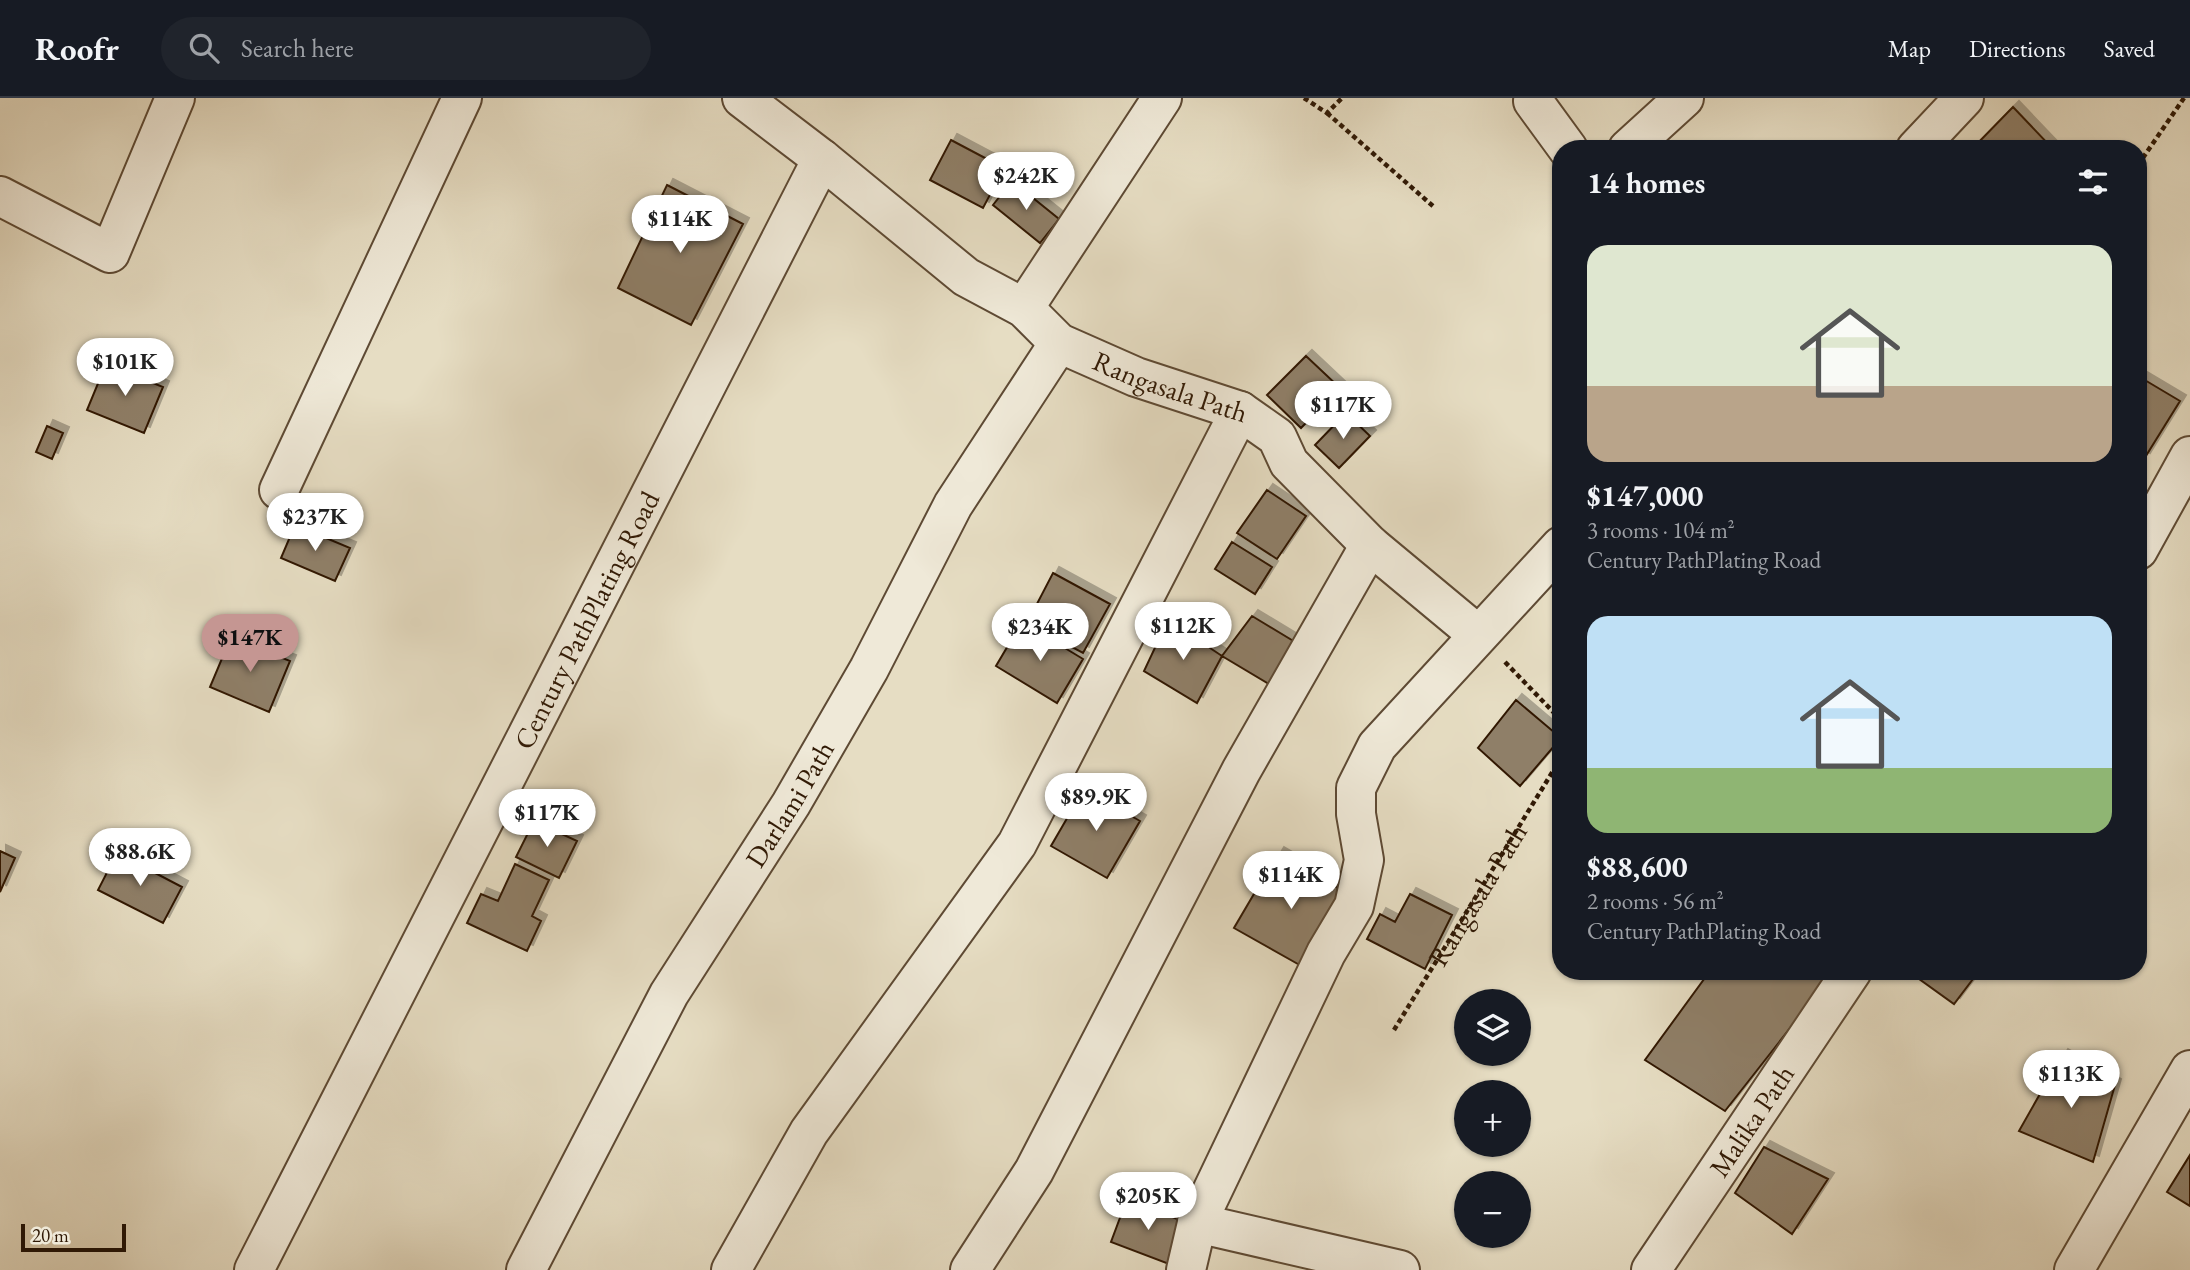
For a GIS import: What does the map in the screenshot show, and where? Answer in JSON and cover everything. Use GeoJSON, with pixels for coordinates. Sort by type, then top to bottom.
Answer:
{"type":"FeatureCollection","features":[{"type":"Feature","properties":{"kind":"street"},"geometry":{"type":"LineString","coordinates":[[0,196],[110,253],[175,98]]}},
{"type":"Feature","properties":{"kind":"street"},"geometry":{"type":"LineString","coordinates":[[279,490],[463,98]]}},
{"type":"Feature","properties":{"kind":"street","name":"Rangasala Path"},"geometry":{"type":"LineString","coordinates":[[741,98],[822,159],[966,276],[1024,308],[1059,343],[1136,377],[1240,411],[1277,437],[1289,463],[1370,545],[1477,634]]}},
{"type":"Feature","properties":{"kind":"street"},"geometry":{"type":"LineString","coordinates":[[1024,308],[1162,98]]}},
{"type":"Feature","properties":{"kind":"street"},"geometry":{"type":"LineString","coordinates":[[1638,140],[1684,98]]}},
{"type":"Feature","properties":{"kind":"street"},"geometry":{"type":"LineString","coordinates":[[1924,140],[1964,98]]}},
{"type":"Feature","properties":{"kind":"street"},"geometry":{"type":"LineString","coordinates":[[1533,101],[1561,140]]}},
{"type":"Feature","properties":{"kind":"street","name":"Century PathPlating Road"},"geometry":{"type":"LineString","coordinates":[[254,1270],[822,159]]}},
{"type":"Feature","properties":{"kind":"street","name":"Darlami Path"},"geometry":{"type":"LineString","coordinates":[[526,1270],[669,994],[791,804],[869,669],[953,505],[1059,343]]}},
{"type":"Feature","properties":{"kind":"street"},"geometry":{"type":"LineString","coordinates":[[731,1270],[809,1132],[1017,844],[1240,411]]}},
{"type":"Feature","properties":{"kind":"street"},"geometry":{"type":"LineString","coordinates":[[2147,534],[2190,456]]}},
{"type":"Feature","properties":{"kind":"street"},"geometry":{"type":"LineString","coordinates":[[970,1270],[1034,1171],[1241,771],[1370,545]]}},
{"type":"Feature","properties":{"kind":"street"},"geometry":{"type":"LineString","coordinates":[[1185,1270],[1197,1223],[1326,953],[1354,906],[1364,860],[1356,814],[1356,788],[1377,746],[1552,555]]}},
{"type":"Feature","properties":{"kind":"street","name":"Malika Path"},"geometry":{"type":"LineString","coordinates":[[1651,1270],[1846,980]]}},
{"type":"Feature","properties":{"kind":"street"},"geometry":{"type":"LineString","coordinates":[[2074,1270],[2190,1070]]}},
{"type":"Feature","properties":{"kind":"street"},"geometry":{"type":"LineString","coordinates":[[1197,1223],[1400,1270]]}},
{"type":"Feature","properties":{"kind":"path"},"geometry":{"type":"LineString","coordinates":[[1304,98],[1327,113],[1434,207]]}},
{"type":"Feature","properties":{"kind":"path"},"geometry":{"type":"LineString","coordinates":[[1327,113],[1342,98]]}},
{"type":"Feature","properties":{"kind":"path"},"geometry":{"type":"LineString","coordinates":[[2147,152],[2184,98]]}},
{"type":"Feature","properties":{"kind":"path"},"geometry":{"type":"LineString","coordinates":[[1477,634],[1552,711]]}},
{"type":"Feature","properties":{"kind":"path","name":"Rangasala Path"},"geometry":{"type":"LineString","coordinates":[[1394,1030],[1552,773]]}},
{"type":"Feature","properties":{"kind":"building"},"geometry":{"type":"Polygon","coordinates":[[[2013,107],[2044,140],[1981,140],[2013,107]]]}},
{"type":"Feature","properties":{"kind":"building"},"geometry":{"type":"Polygon","coordinates":[[[951,140],[1004,168],[983,208],[930,180],[951,140]]]}},
{"type":"Feature","properties":{"kind":"building"},"geometry":{"type":"Polygon","coordinates":[[[1012,181],[1059,219],[1040,243],[993,205],[1012,181]]]}},
{"type":"Feature","properties":{"kind":"building"},"geometry":{"type":"Polygon","coordinates":[[[667,185],[743,224],[691,325],[618,288],[667,185]]]}},
{"type":"Feature","properties":{"kind":"building"},"geometry":{"type":"Polygon","coordinates":[[[1306,356],[1340,388],[1301,428],[1267,395],[1306,356]]]}},
{"type":"Feature","properties":{"kind":"building"},"geometry":{"type":"Polygon","coordinates":[[[106,364],[163,387],[144,433],[87,410],[106,364]]]}},
{"type":"Feature","properties":{"kind":"building"},"geometry":{"type":"Polygon","coordinates":[[[2147,381],[2180,401],[2147,454],[2147,381]]]}},
{"type":"Feature","properties":{"kind":"building"},"geometry":{"type":"Polygon","coordinates":[[[1346,413],[1370,436],[1339,468],[1315,445],[1346,413]]]}},
{"type":"Feature","properties":{"kind":"building"},"geometry":{"type":"Polygon","coordinates":[[[47,426],[63,433],[52,459],[36,452],[47,426]]]}},
{"type":"Feature","properties":{"kind":"building"},"geometry":{"type":"Polygon","coordinates":[[[1267,490],[1306,516],[1277,559],[1237,533],[1267,490]]]}},
{"type":"Feature","properties":{"kind":"building"},"geometry":{"type":"Polygon","coordinates":[[[295,525],[350,548],[335,581],[281,558],[295,525]]]}},
{"type":"Feature","properties":{"kind":"building"},"geometry":{"type":"Polygon","coordinates":[[[1232,542],[1272,567],[1255,594],[1215,569],[1232,542]]]}},
{"type":"Feature","properties":{"kind":"building"},"geometry":{"type":"Polygon","coordinates":[[[1053,573],[1110,604],[1083,653],[1027,623],[1053,573]]]}},
{"type":"Feature","properties":{"kind":"building"},"geometry":{"type":"Polygon","coordinates":[[[1252,616],[1305,648],[1279,690],[1222,656],[1252,616]]]}},
{"type":"Feature","properties":{"kind":"building"},"geometry":{"type":"Polygon","coordinates":[[[1168,620],[1222,656],[1197,703],[1144,671],[1168,620]]]}},
{"type":"Feature","properties":{"kind":"building"},"geometry":{"type":"Polygon","coordinates":[[[1022,622],[1083,659],[1057,703],[996,666],[1022,622]]]}},
{"type":"Feature","properties":{"kind":"building"},"geometry":{"type":"Polygon","coordinates":[[[231,637],[290,661],[269,712],[210,687],[231,637]]]}},
{"type":"Feature","properties":{"kind":"building"},"geometry":{"type":"Polygon","coordinates":[[[1516,700],[1552,730],[1552,749],[1520,786],[1478,748],[1516,700]]]}},
{"type":"Feature","properties":{"kind":"building"},"geometry":{"type":"Polygon","coordinates":[[[1084,789],[1140,821],[1107,878],[1051,846],[1084,789]]]}},
{"type":"Feature","properties":{"kind":"building"},"geometry":{"type":"Polygon","coordinates":[[[534,821],[577,841],[559,878],[516,857],[534,821]]]}},
{"type":"Feature","properties":{"kind":"building"},"geometry":{"type":"Polygon","coordinates":[[[0,851],[15,858],[0,892],[0,851]]]}},
{"type":"Feature","properties":{"kind":"building"},"geometry":{"type":"Polygon","coordinates":[[[117,853],[182,887],[163,923],[98,890],[117,853]]]}},
{"type":"Feature","properties":{"kind":"building"},"geometry":{"type":"Polygon","coordinates":[[[1278,853],[1348,894],[1305,968],[1234,928],[1278,853]]]}},
{"type":"Feature","properties":{"kind":"building"},"geometry":{"type":"Polygon","coordinates":[[[515,864],[549,880],[532,916],[541,921],[527,951],[467,923],[481,894],[498,901],[515,864]]]}},
{"type":"Feature","properties":{"kind":"building"},"geometry":{"type":"Polygon","coordinates":[[[1410,894],[1452,915],[1425,969],[1367,939],[1380,914],[1395,922],[1410,894]]]}},
{"type":"Feature","properties":{"kind":"building"},"geometry":{"type":"Polygon","coordinates":[[[1703,980],[1828,980],[1725,1111],[1645,1060],[1703,980]]]}},
{"type":"Feature","properties":{"kind":"building"},"geometry":{"type":"Polygon","coordinates":[[[1921,980],[1972,980],[1954,1004],[1921,980]]]}},
{"type":"Feature","properties":{"kind":"building"},"geometry":{"type":"Polygon","coordinates":[[[2062,1055],[2115,1085],[2093,1162],[2019,1131],[2062,1055]]]}},
{"type":"Feature","properties":{"kind":"building"},"geometry":{"type":"Polygon","coordinates":[[[1764,1147],[1828,1179],[1792,1234],[1735,1193],[1764,1147]]]}},
{"type":"Feature","properties":{"kind":"building"},"geometry":{"type":"Polygon","coordinates":[[[2190,1155],[2190,1206],[2167,1192],[2190,1155]]]}},
{"type":"Feature","properties":{"kind":"building"},"geometry":{"type":"Polygon","coordinates":[[[1127,1199],[1185,1222],[1169,1264],[1111,1242],[1127,1199]]]}}]}
